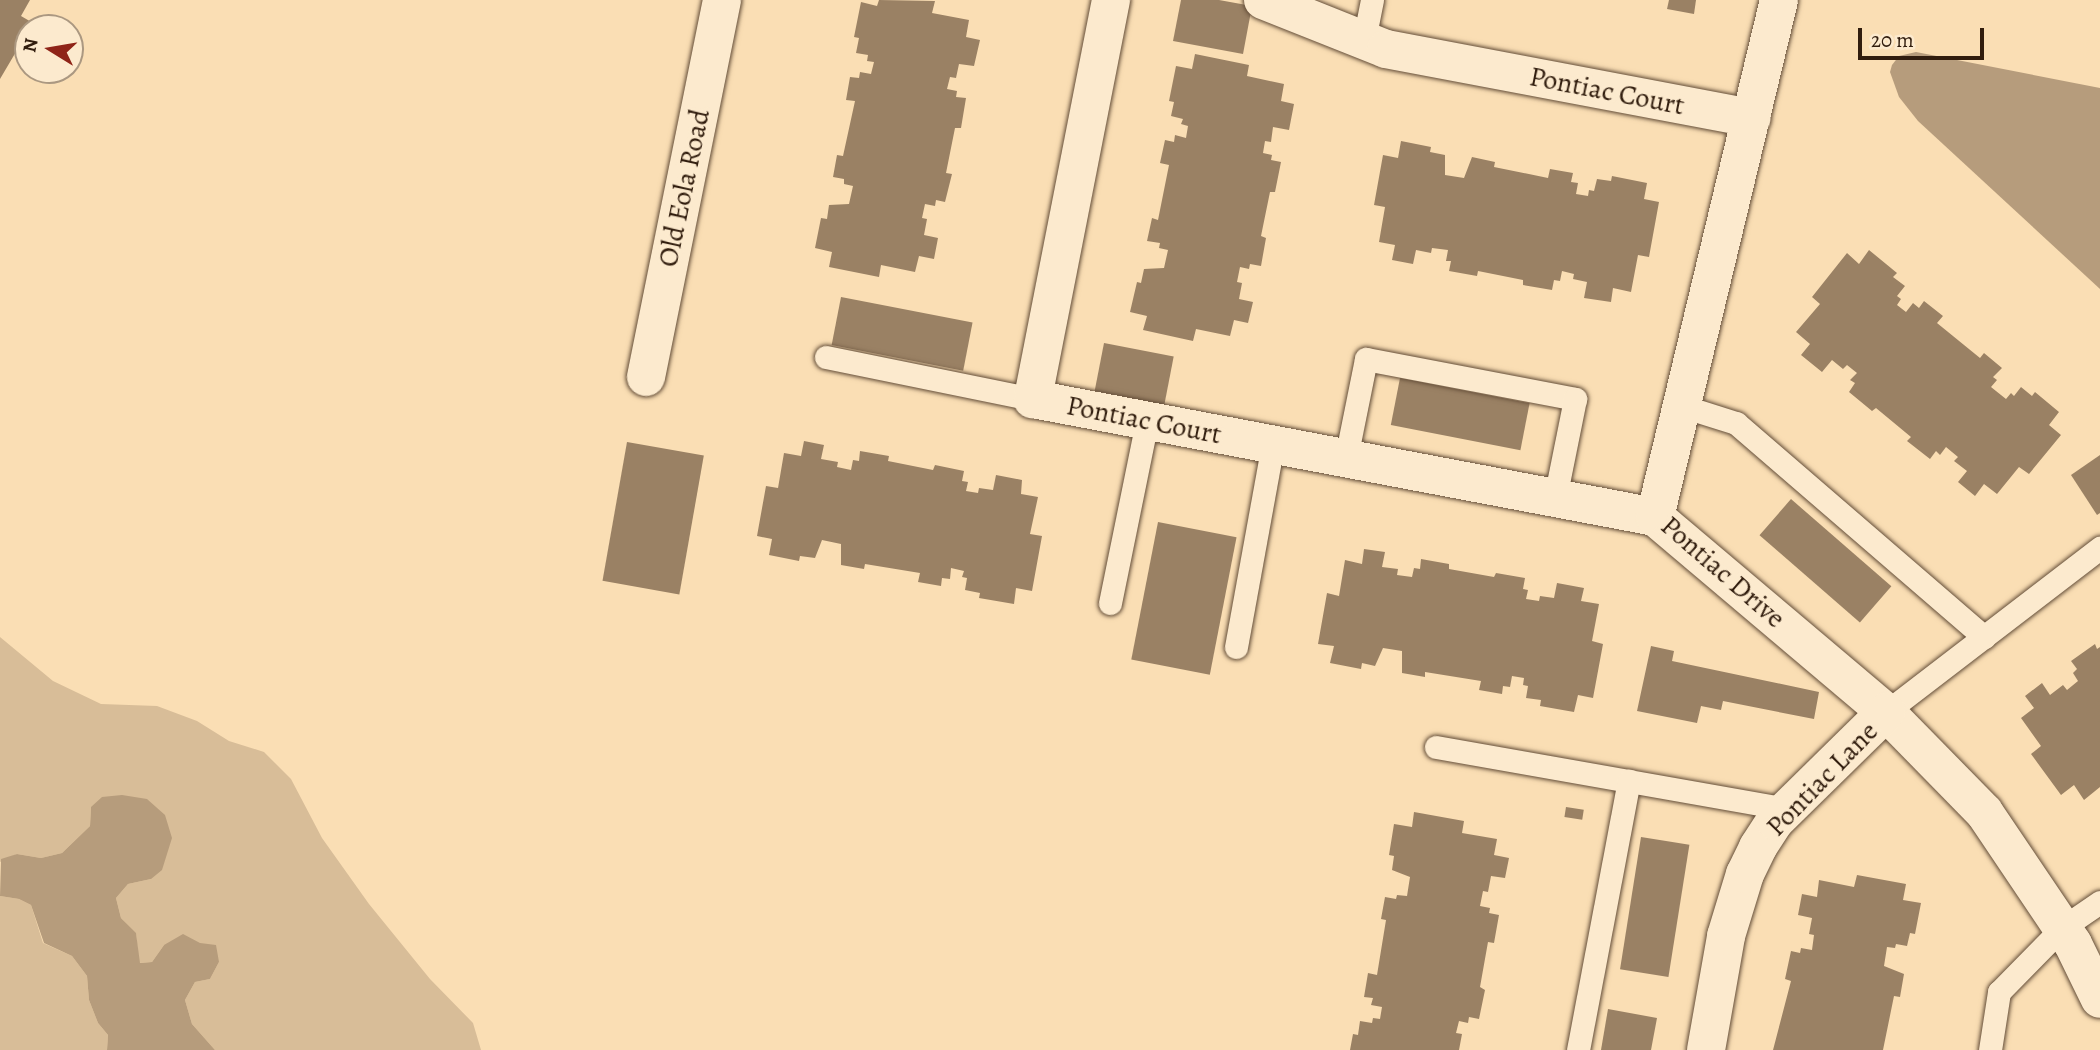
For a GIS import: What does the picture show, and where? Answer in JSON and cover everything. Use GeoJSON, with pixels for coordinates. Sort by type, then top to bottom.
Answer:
{"type":"FeatureCollection","features":[{"type":"Feature","properties":{"kind":"street","name":"Old Eola Road"},"geometry":{"type":"LineString","coordinates":[[646,377],[722,0]]}},
{"type":"Feature","properties":{"kind":"street","name":"Pontiac Court"},"geometry":{"type":"LineString","coordinates":[[1111,0],[1032,399],[1655,517]]}},
{"type":"Feature","properties":{"kind":"street","name":"Pontiac Court"},"geometry":{"type":"LineString","coordinates":[[1263,0],[1386,49],[1752,118]]}},
{"type":"Feature","properties":{"kind":"street","name":"Pontiac Drive"},"geometry":{"type":"LineString","coordinates":[[1779,0],[1655,517],[1886,712],[1984,811],[2062,928],[2100,999]]}},
{"type":"Feature","properties":{"kind":"street","name":"Pontiac Lane"},"geometry":{"type":"LineString","coordinates":[[1706,1050],[1734,904],[1758,847],[1788,809],[1886,712]]}},
{"type":"Feature","properties":{"kind":"lane"},"geometry":{"type":"LineString","coordinates":[[1364,40],[1372,0]]}},
{"type":"Feature","properties":{"kind":"lane"},"geometry":{"type":"LineString","coordinates":[[826,357],[1032,399]]}},
{"type":"Feature","properties":{"kind":"lane"},"geometry":{"type":"LineString","coordinates":[[1346,458],[1366,359],[1575,399],[1555,498]]}},
{"type":"Feature","properties":{"kind":"lane"},"geometry":{"type":"LineString","coordinates":[[1682,406],[1736,423],[1983,637]]}},
{"type":"Feature","properties":{"kind":"lane"},"geometry":{"type":"LineString","coordinates":[[1110,603],[1147,421]]}},
{"type":"Feature","properties":{"kind":"lane"},"geometry":{"type":"LineString","coordinates":[[1236,647],[1273,444]]}},
{"type":"Feature","properties":{"kind":"lane"},"geometry":{"type":"LineString","coordinates":[[1886,712],[2100,548]]}},
{"type":"Feature","properties":{"kind":"lane"},"geometry":{"type":"LineString","coordinates":[[1436,747],[1788,809]]}},
{"type":"Feature","properties":{"kind":"lane"},"geometry":{"type":"LineString","coordinates":[[1578,1050],[1629,781]]}},
{"type":"Feature","properties":{"kind":"lane"},"geometry":{"type":"LineString","coordinates":[[1990,1050],[1999,992],[2062,928],[2100,902]]}},
{"type":"Feature","properties":{"kind":"shaded area"},"geometry":{"type":"Polygon","coordinates":[[[1916,52],[2100,88],[2100,289],[1918,121],[1899,97],[1890,72],[1892,65],[1899,56],[1916,52]]]}},
{"type":"Feature","properties":{"kind":"shaded area"},"geometry":{"type":"Polygon","coordinates":[[[0,637],[53,681],[101,704],[157,706],[197,721],[229,741],[264,752],[291,779],[322,838],[369,904],[430,979],[473,1023],[481,1050],[215,1050],[192,1024],[185,1000],[195,982],[210,979],[219,962],[164,945],[152,962],[139,963],[136,934],[121,918],[116,898],[128,884],[151,879],[91,807],[90,826],[62,853],[41,858],[17,854],[0,862],[0,637]]]}},
{"type":"Feature","properties":{"kind":"shaded area"},"geometry":{"type":"Polygon","coordinates":[[[122,795],[147,799],[165,815],[172,838],[162,870],[151,879],[128,884],[116,898],[121,918],[136,933],[140,963],[152,962],[164,945],[183,934],[200,943],[216,945],[219,962],[210,979],[195,982],[185,1000],[192,1024],[215,1050],[107,1050],[108,1035],[98,1023],[89,1000],[87,976],[72,956],[44,943],[31,905],[19,899],[0,896],[1,859],[17,854],[41,858],[62,853],[90,826],[91,807],[102,797],[122,795]]]}},
{"type":"Feature","properties":{"kind":"shaded area"},"geometry":{"type":"Polygon","coordinates":[[[0,896],[19,899],[31,905],[43,943],[72,956],[87,976],[89,1000],[98,1023],[108,1035],[107,1050],[0,1050],[0,896]]]}},
{"type":"Feature","properties":{"kind":"building"},"geometry":{"type":"Polygon","coordinates":[[[0,0],[30,0],[22,14],[14,14],[14,55],[0,79],[0,0]]]}},
{"type":"Feature","properties":{"kind":"building"},"geometry":{"type":"Polygon","coordinates":[[[879,0],[935,1],[932,13],[969,20],[966,37],[980,40],[974,66],[959,64],[956,78],[950,77],[947,89],[957,91],[956,97],[966,98],[961,128],[955,128],[946,173],[952,174],[945,202],[936,200],[935,206],[925,204],[922,218],[927,219],[924,235],[938,238],[934,259],[919,256],[915,272],[881,265],[879,277],[829,267],[832,252],[815,248],[821,218],[827,219],[829,205],[849,204],[853,186],[844,184],[844,179],[833,177],[837,155],[843,156],[855,101],[846,100],[850,77],[859,78],[860,72],[871,74],[874,62],[867,61],[868,55],[856,53],[859,38],[854,37],[861,2],[877,6],[879,0]]]}},
{"type":"Feature","properties":{"kind":"building"},"geometry":{"type":"Polygon","coordinates":[[[1181,0],[1219,0],[1252,6],[1243,54],[1173,41],[1181,0]]]}},
{"type":"Feature","properties":{"kind":"building"},"geometry":{"type":"Polygon","coordinates":[[[1669,0],[1696,0],[1694,14],[1667,9],[1669,0]]]}},
{"type":"Feature","properties":{"kind":"building"},"geometry":{"type":"Polygon","coordinates":[[[1195,54],[1249,65],[1247,76],[1284,84],[1281,101],[1294,104],[1289,130],[1273,127],[1271,142],[1265,141],[1263,153],[1272,155],[1271,160],[1281,162],[1275,192],[1270,192],[1261,236],[1266,238],[1261,266],[1250,264],[1249,269],[1240,267],[1237,282],[1242,283],[1239,299],[1253,302],[1248,323],[1234,320],[1230,336],[1196,329],[1193,341],[1143,330],[1147,316],[1130,312],[1137,282],[1141,283],[1144,269],[1164,268],[1168,250],[1159,248],[1160,243],[1147,241],[1152,218],[1158,220],[1169,165],[1160,163],[1165,140],[1174,142],[1175,135],[1186,138],[1188,126],[1181,124],[1183,119],[1171,116],[1174,102],[1169,101],[1176,66],[1192,69],[1195,54]]]}},
{"type":"Feature","properties":{"kind":"building"},"geometry":{"type":"Polygon","coordinates":[[[1401,141],[1431,147],[1430,152],[1445,155],[1445,175],[1464,178],[1472,157],[1495,162],[1494,167],[1548,178],[1550,169],[1573,173],[1571,182],[1578,183],[1576,194],[1588,196],[1589,190],[1594,191],[1597,179],[1611,181],[1612,176],[1647,183],[1644,199],[1659,202],[1649,257],[1638,255],[1631,292],[1613,288],[1611,302],[1584,298],[1587,282],[1573,279],[1574,274],[1562,271],[1560,281],[1554,280],[1552,290],[1523,285],[1523,280],[1478,271],[1477,276],[1449,271],[1451,261],[1446,261],[1448,250],[1432,248],[1431,253],[1416,250],[1413,264],[1392,260],[1395,245],[1379,242],[1385,207],[1374,205],[1383,155],[1398,158],[1401,141]]]}},
{"type":"Feature","properties":{"kind":"building"},"geometry":{"type":"Polygon","coordinates":[[[1869,250],[1897,273],[1893,277],[1905,286],[1897,296],[1901,299],[1897,305],[1906,312],[1913,303],[1919,308],[1924,301],[1943,316],[1937,323],[1980,358],[1984,353],[2002,368],[1993,377],[1997,380],[1991,387],[2006,399],[2011,393],[2014,396],[2021,387],[2032,396],[2035,392],[2059,412],[2049,425],[2061,435],[2029,474],[2019,467],[1997,494],[1984,484],[1975,496],[1958,482],[1967,471],[1954,461],[1958,457],[1946,447],[1940,455],[1936,451],[1930,459],[1907,441],[1911,437],[1876,408],[1872,411],[1849,392],[1855,383],[1850,380],[1857,373],[1847,365],[1843,369],[1832,360],[1822,372],[1801,355],[1810,344],[1796,332],[1820,304],[1812,297],[1847,253],[1859,264],[1869,250]]]}},
{"type":"Feature","properties":{"kind":"building"},"geometry":{"type":"Polygon","coordinates":[[[841,297],[973,323],[963,371],[832,345],[841,297]]]}},
{"type":"Feature","properties":{"kind":"building"},"geometry":{"type":"Polygon","coordinates":[[[1104,343],[1174,357],[1164,405],[1095,391],[1104,343]]]}},
{"type":"Feature","properties":{"kind":"building"},"geometry":{"type":"Polygon","coordinates":[[[1400,378],[1530,403],[1520,450],[1391,425],[1400,378]]]}},
{"type":"Feature","properties":{"kind":"building"},"geometry":{"type":"Polygon","coordinates":[[[804,441],[824,445],[821,459],[838,462],[837,467],[851,470],[853,460],[859,461],[860,451],[889,456],[888,461],[933,470],[935,465],[964,471],[962,481],[968,482],[966,491],[978,493],[979,488],[993,490],[996,475],[1022,480],[1021,494],[1038,497],[1030,534],[1042,536],[1032,591],[1016,588],[1014,604],[979,598],[980,593],[965,590],[967,578],[962,577],[964,571],[951,568],[950,579],[942,578],[941,586],[918,582],[920,573],[865,564],[864,569],[841,565],[841,544],[822,540],[815,558],[800,556],[799,561],[769,555],[772,539],[757,536],[766,486],[778,488],[784,453],[801,456],[804,441]]]}},
{"type":"Feature","properties":{"kind":"building"},"geometry":{"type":"Polygon","coordinates":[[[627,442],[704,456],[679,594],[603,581],[627,442]]]}},
{"type":"Feature","properties":{"kind":"building"},"geometry":{"type":"Polygon","coordinates":[[[2100,455],[2100,513],[2097,515],[2071,475],[2100,455]]]}},
{"type":"Feature","properties":{"kind":"building"},"geometry":{"type":"Polygon","coordinates":[[[1791,499],[1891,586],[1860,622],[1760,535],[1791,499]]]}},
{"type":"Feature","properties":{"kind":"building"},"geometry":{"type":"Polygon","coordinates":[[[1158,522],[1237,537],[1210,675],[1131,659],[1158,522]]]}},
{"type":"Feature","properties":{"kind":"building"},"geometry":{"type":"Polygon","coordinates":[[[1364,549],[1385,552],[1382,567],[1398,569],[1397,575],[1412,577],[1414,568],[1420,569],[1421,559],[1449,564],[1449,569],[1494,577],[1496,573],[1525,578],[1523,589],[1528,590],[1526,599],[1539,601],[1540,596],[1554,598],[1557,583],[1584,588],[1581,601],[1599,604],[1592,641],[1603,644],[1593,698],[1578,695],[1574,712],[1540,706],[1541,700],[1526,698],[1528,686],[1523,685],[1524,678],[1512,676],[1510,687],[1503,686],[1502,694],[1479,690],[1481,681],[1425,672],[1425,677],[1402,673],[1402,651],[1383,648],[1375,666],[1362,663],[1361,669],[1330,663],[1334,646],[1318,644],[1327,593],[1339,596],[1345,560],[1362,564],[1364,549]]]}},
{"type":"Feature","properties":{"kind":"building"},"geometry":{"type":"Polygon","coordinates":[[[2095,644],[2097,649],[2100,647],[2100,787],[2084,800],[2074,785],[2061,795],[2031,754],[2041,746],[2021,718],[2034,708],[2025,696],[2042,683],[2050,695],[2063,685],[2067,690],[2078,681],[2073,673],[2077,669],[2071,661],[2095,644]]]}},
{"type":"Feature","properties":{"kind":"building"},"geometry":{"type":"Polygon","coordinates":[[[1651,646],[1674,651],[1672,661],[1819,692],[1814,719],[1723,701],[1721,710],[1701,706],[1697,723],[1637,711],[1651,646]]]}},
{"type":"Feature","properties":{"kind":"building"},"geometry":{"type":"Polygon","coordinates":[[[1566,807],[1584,810],[1582,820],[1564,817],[1566,807]]]}},
{"type":"Feature","properties":{"kind":"building"},"geometry":{"type":"Polygon","coordinates":[[[1414,812],[1464,821],[1462,833],[1497,839],[1494,855],[1509,858],[1505,878],[1491,876],[1488,892],[1483,891],[1480,906],[1490,908],[1489,913],[1499,915],[1494,943],[1488,942],[1480,987],[1485,990],[1479,1019],[1469,1017],[1468,1023],[1459,1021],[1456,1033],[1462,1034],[1459,1050],[1350,1050],[1353,1034],[1358,1035],[1360,1021],[1372,1023],[1373,1018],[1380,1019],[1382,1007],[1371,1005],[1373,998],[1364,997],[1368,973],[1377,975],[1386,920],[1381,919],[1385,897],[1396,899],[1397,895],[1407,896],[1410,877],[1392,870],[1394,856],[1389,855],[1394,824],[1412,827],[1414,812]]]}},
{"type":"Feature","properties":{"kind":"building"},"geometry":{"type":"Polygon","coordinates":[[[1641,837],[1689,845],[1668,977],[1620,969],[1641,837]]]}},
{"type":"Feature","properties":{"kind":"building"},"geometry":{"type":"Polygon","coordinates":[[[1857,875],[1906,884],[1903,900],[1921,903],[1915,934],[1910,933],[1907,946],[1896,944],[1895,948],[1887,947],[1884,966],[1904,974],[1900,997],[1894,996],[1883,1050],[1773,1050],[1791,981],[1785,979],[1791,951],[1800,953],[1801,948],[1812,950],[1814,935],[1809,934],[1812,918],[1798,915],[1802,894],[1817,897],[1819,880],[1854,887],[1857,875]]]}},
{"type":"Feature","properties":{"kind":"building"},"geometry":{"type":"Polygon","coordinates":[[[1608,1009],[1657,1018],[1651,1050],[1601,1050],[1608,1009]]]}}]}
